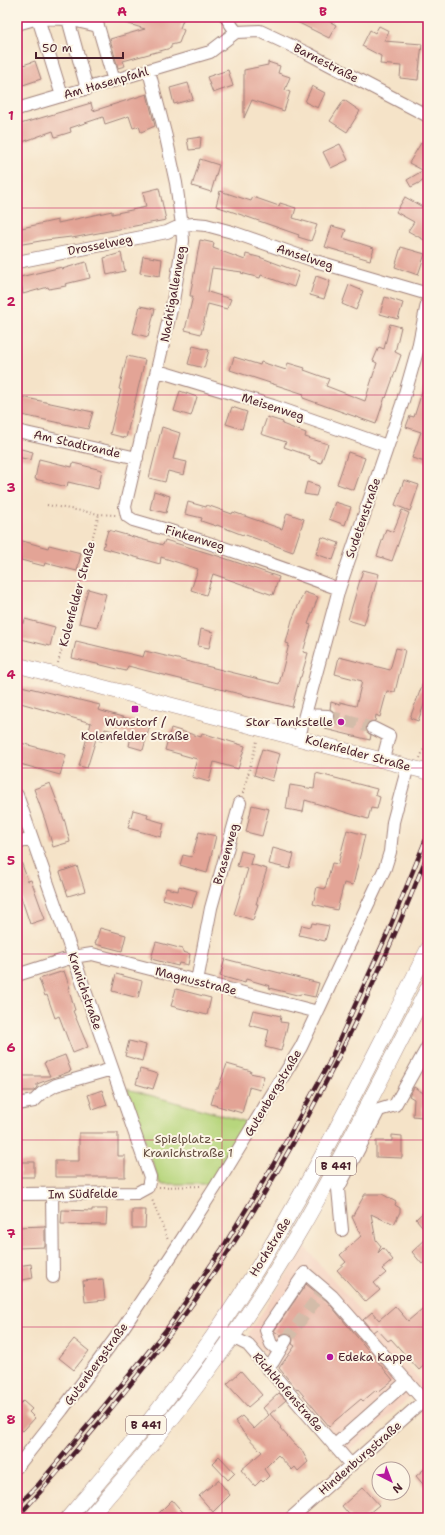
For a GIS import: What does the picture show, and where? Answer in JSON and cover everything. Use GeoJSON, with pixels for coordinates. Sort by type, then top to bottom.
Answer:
{"type":"FeatureCollection","features":[{"type":"Feature","properties":{"kind":"main road","name":"Kolenfelder Straße"},"geometry":{"type":"LineString","coordinates":[[17,665],[417,768]]}},
{"type":"Feature","properties":{"kind":"main road","name":"Hochstraße"},"geometry":{"type":"LineString","coordinates":[[68,1518],[151,1420],[219,1328],[289,1216],[315,1169],[428,948]]}},
{"type":"Feature","properties":{"kind":"main road","name":"Hochstraße"},"geometry":{"type":"LineString","coordinates":[[89,1518],[163,1431],[232,1337],[302,1228],[345,1151],[428,988]]}},
{"type":"Feature","properties":{"kind":"street"},"geometry":{"type":"LineString","coordinates":[[226,17],[236,32]]}},
{"type":"Feature","properties":{"kind":"street"},"geometry":{"type":"LineString","coordinates":[[38,18],[62,96]]}},
{"type":"Feature","properties":{"kind":"street"},"geometry":{"type":"LineString","coordinates":[[17,24],[38,18],[68,19],[98,26],[114,81]]}},
{"type":"Feature","properties":{"kind":"street"},"geometry":{"type":"LineString","coordinates":[[68,19],[87,89]]}},
{"type":"Feature","properties":{"kind":"street","name":"Barnestraße"},"geometry":{"type":"LineString","coordinates":[[236,32],[260,31],[307,53],[428,116]]}},
{"type":"Feature","properties":{"kind":"street","name":"Am Hasenpfahl"},"geometry":{"type":"LineString","coordinates":[[17,109],[210,52],[236,32]]}},
{"type":"Feature","properties":{"kind":"street","name":"Nachtigallenweg"},"geometry":{"type":"LineString","coordinates":[[127,516],[125,507],[158,371],[173,301],[183,241],[176,183],[166,136],[148,71]]}},
{"type":"Feature","properties":{"kind":"street","name":"Amselweg"},"geometry":{"type":"LineString","coordinates":[[182,225],[194,224],[212,226],[312,260],[428,294]]}},
{"type":"Feature","properties":{"kind":"street","name":"Drosselweg"},"geometry":{"type":"LineString","coordinates":[[17,262],[167,232],[182,225]]}},
{"type":"Feature","properties":{"kind":"street","name":"Sudetenstraße"},"geometry":{"type":"LineString","coordinates":[[299,737],[339,589],[402,404],[418,348],[428,299]]}},
{"type":"Feature","properties":{"kind":"street","name":"Meisenweg"},"geometry":{"type":"LineString","coordinates":[[158,371],[273,406],[387,446]]}},
{"type":"Feature","properties":{"kind":"street","name":"Am Stadtrande"},"geometry":{"type":"LineString","coordinates":[[17,431],[137,458]]}},
{"type":"Feature","properties":{"kind":"street","name":"Finkenweg"},"geometry":{"type":"LineString","coordinates":[[127,516],[133,520],[188,535],[258,558],[339,589]]}},
{"type":"Feature","properties":{"kind":"street"},"geometry":{"type":"LineString","coordinates":[[305,715],[328,716]]}},
{"type":"Feature","properties":{"kind":"street"},"geometry":{"type":"LineString","coordinates":[[373,728],[389,736],[383,759]]}},
{"type":"Feature","properties":{"kind":"street","name":"Gutenbergstraße"},"geometry":{"type":"LineString","coordinates":[[17,1467],[118,1335],[174,1253],[301,1047],[385,868],[390,852],[393,822],[417,768]]}},
{"type":"Feature","properties":{"kind":"street","name":"Kranichstraße"},"geometry":{"type":"LineString","coordinates":[[17,795],[150,1177],[148,1187]]}},
{"type":"Feature","properties":{"kind":"street","name":"Brasenweg"},"geometry":{"type":"LineString","coordinates":[[197,981],[211,908],[240,803]]}},
{"type":"Feature","properties":{"kind":"street"},"geometry":{"type":"LineString","coordinates":[[17,843],[32,839]]}},
{"type":"Feature","properties":{"kind":"street","name":"Magnusstraße"},"geometry":{"type":"LineString","coordinates":[[17,976],[73,957],[92,954],[318,1012]]}},
{"type":"Feature","properties":{"kind":"street"},"geometry":{"type":"LineString","coordinates":[[342,1230],[338,1189],[379,1110],[395,1104],[428,1046]]}},
{"type":"Feature","properties":{"kind":"street"},"geometry":{"type":"LineString","coordinates":[[17,1104],[34,1101],[42,1093],[56,1085],[112,1069]]}},
{"type":"Feature","properties":{"kind":"street","name":"Im Südfelde"},"geometry":{"type":"LineString","coordinates":[[17,1194],[137,1193],[148,1187]]}},
{"type":"Feature","properties":{"kind":"street"},"geometry":{"type":"LineString","coordinates":[[52,1194],[52,1277]]}},
{"type":"Feature","properties":{"kind":"street"},"geometry":{"type":"LineString","coordinates":[[279,1351],[272,1344],[266,1330],[305,1273],[322,1291],[332,1296],[426,1399]]}},
{"type":"Feature","properties":{"kind":"street","name":"Richthofenstraße"},"geometry":{"type":"LineString","coordinates":[[219,1328],[248,1345],[266,1368],[351,1465]]}},
{"type":"Feature","properties":{"kind":"street"},"geometry":{"type":"LineString","coordinates":[[266,1368],[272,1362],[286,1340]]}},
{"type":"Feature","properties":{"kind":"street"},"geometry":{"type":"LineString","coordinates":[[334,1446],[408,1381]]}},
{"type":"Feature","properties":{"kind":"street","name":"Hindenburgstraße"},"geometry":{"type":"LineString","coordinates":[[291,1518],[426,1399]]}},
{"type":"Feature","properties":{"kind":"path"},"geometry":{"type":"LineString","coordinates":[[47,505],[98,514],[127,516]]}},
{"type":"Feature","properties":{"kind":"path","name":"Kolenfelder Straße"},"geometry":{"type":"LineString","coordinates":[[55,674],[98,514]]}},
{"type":"Feature","properties":{"kind":"path"},"geometry":{"type":"LineString","coordinates":[[240,803],[261,728]]}},
{"type":"Feature","properties":{"kind":"path"},"geometry":{"type":"LineString","coordinates":[[417,768],[428,740]]}},
{"type":"Feature","properties":{"kind":"path"},"geometry":{"type":"LineString","coordinates":[[174,1253],[148,1187],[216,1186]]}},
{"type":"Feature","properties":{"kind":"shaded area"},"geometry":{"type":"Polygon","coordinates":[[[305,1247],[424,1385],[348,1451],[248,1334],[305,1247]]]}},
{"type":"Feature","properties":{"kind":"green space","name":"Spielplatz - Kranichstraße 1"},"geometry":{"type":"Polygon","coordinates":[[[127,1089],[251,1123],[220,1174],[207,1184],[160,1184],[127,1089]]]}},
{"type":"Feature","properties":{"kind":"building"},"geometry":{"type":"Polygon","coordinates":[[[114,17],[184,17],[180,28],[184,30],[179,43],[171,45],[171,48],[123,61],[125,66],[118,68],[110,39],[145,29],[113,19],[114,17]]]}},
{"type":"Feature","properties":{"kind":"building"},"geometry":{"type":"Polygon","coordinates":[[[287,17],[321,17],[336,25],[329,38],[287,17]]]}},
{"type":"Feature","properties":{"kind":"building"},"geometry":{"type":"Polygon","coordinates":[[[379,26],[389,31],[384,41],[422,44],[418,80],[400,78],[401,66],[380,64],[381,56],[362,46],[370,30],[375,33],[379,26]]]}},
{"type":"Feature","properties":{"kind":"building"},"geometry":{"type":"Polygon","coordinates":[[[35,61],[41,79],[23,85],[17,67],[35,61]]]}},
{"type":"Feature","properties":{"kind":"building"},"geometry":{"type":"Polygon","coordinates":[[[268,62],[280,66],[278,73],[290,77],[285,90],[290,92],[284,111],[252,100],[244,118],[244,70],[268,65],[268,62]]]}},
{"type":"Feature","properties":{"kind":"building"},"geometry":{"type":"Polygon","coordinates":[[[228,70],[233,86],[213,93],[207,77],[228,70]]]}},
{"type":"Feature","properties":{"kind":"building"},"geometry":{"type":"Polygon","coordinates":[[[188,83],[193,99],[174,104],[170,88],[188,83]]]}},
{"type":"Feature","properties":{"kind":"building"},"geometry":{"type":"Polygon","coordinates":[[[312,86],[325,93],[318,108],[305,102],[312,86]]]}},
{"type":"Feature","properties":{"kind":"building"},"geometry":{"type":"Polygon","coordinates":[[[147,94],[155,126],[141,132],[139,126],[133,128],[129,116],[105,124],[103,117],[70,128],[71,132],[55,137],[53,131],[17,144],[17,125],[91,103],[93,111],[147,94]]]}},
{"type":"Feature","properties":{"kind":"building"},"geometry":{"type":"Polygon","coordinates":[[[344,100],[360,111],[347,132],[330,121],[344,100]]]}},
{"type":"Feature","properties":{"kind":"building"},"geometry":{"type":"Polygon","coordinates":[[[201,137],[200,149],[189,150],[187,139],[201,137]]]}},
{"type":"Feature","properties":{"kind":"building"},"geometry":{"type":"Polygon","coordinates":[[[421,143],[428,147],[428,173],[409,163],[421,143]]]}},
{"type":"Feature","properties":{"kind":"building"},"geometry":{"type":"Polygon","coordinates":[[[340,144],[348,160],[331,168],[323,152],[340,144]]]}},
{"type":"Feature","properties":{"kind":"building"},"geometry":{"type":"Polygon","coordinates":[[[200,159],[219,165],[211,192],[192,186],[200,159]]]}},
{"type":"Feature","properties":{"kind":"building"},"geometry":{"type":"Polygon","coordinates":[[[422,171],[427,179],[411,187],[407,180],[422,171]]]}},
{"type":"Feature","properties":{"kind":"building"},"geometry":{"type":"Polygon","coordinates":[[[159,188],[166,220],[72,238],[46,240],[17,245],[17,229],[58,220],[58,223],[112,211],[112,214],[146,207],[143,192],[159,188]]]}},
{"type":"Feature","properties":{"kind":"building"},"geometry":{"type":"Polygon","coordinates":[[[220,191],[251,201],[253,197],[279,206],[280,203],[296,208],[293,218],[317,225],[311,241],[298,237],[299,235],[216,206],[220,191]]]}},
{"type":"Feature","properties":{"kind":"building"},"geometry":{"type":"Polygon","coordinates":[[[405,197],[428,210],[428,242],[408,231],[414,222],[396,212],[405,197]]]}},
{"type":"Feature","properties":{"kind":"building"},"geometry":{"type":"Polygon","coordinates":[[[332,226],[346,230],[343,238],[374,248],[370,260],[325,247],[332,226]]]}},
{"type":"Feature","properties":{"kind":"building"},"geometry":{"type":"Polygon","coordinates":[[[200,240],[214,243],[213,248],[245,260],[246,254],[262,258],[299,272],[294,287],[261,275],[260,278],[241,273],[242,272],[212,268],[208,292],[231,299],[227,309],[208,304],[201,334],[185,330],[193,296],[190,296],[200,240]]]}},
{"type":"Feature","properties":{"kind":"building"},"geometry":{"type":"Polygon","coordinates":[[[401,247],[425,254],[418,275],[395,267],[401,247]]]}},
{"type":"Feature","properties":{"kind":"building"},"geometry":{"type":"Polygon","coordinates":[[[121,253],[125,271],[107,275],[104,258],[121,253]]]}},
{"type":"Feature","properties":{"kind":"building"},"geometry":{"type":"Polygon","coordinates":[[[143,256],[162,259],[160,276],[140,273],[143,256]]]}},
{"type":"Feature","properties":{"kind":"building"},"geometry":{"type":"Polygon","coordinates":[[[86,262],[90,278],[65,284],[66,286],[49,289],[48,287],[23,294],[20,277],[62,267],[62,269],[86,262]]]}},
{"type":"Feature","properties":{"kind":"building"},"geometry":{"type":"Polygon","coordinates":[[[316,276],[330,281],[324,299],[310,295],[316,276]]]}},
{"type":"Feature","properties":{"kind":"building"},"geometry":{"type":"Polygon","coordinates":[[[349,285],[363,291],[356,310],[342,304],[349,285]]]}},
{"type":"Feature","properties":{"kind":"building"},"geometry":{"type":"Polygon","coordinates":[[[385,297],[403,303],[398,319],[380,314],[385,297]]]}},
{"type":"Feature","properties":{"kind":"building"},"geometry":{"type":"Polygon","coordinates":[[[140,306],[155,309],[148,337],[133,333],[140,306]]]}},
{"type":"Feature","properties":{"kind":"building"},"geometry":{"type":"Polygon","coordinates":[[[390,324],[401,327],[395,352],[401,355],[376,424],[303,398],[304,394],[230,370],[234,357],[260,365],[261,362],[286,370],[288,363],[305,368],[304,370],[329,379],[326,386],[365,401],[377,363],[373,361],[379,347],[384,349],[390,324]]]}},
{"type":"Feature","properties":{"kind":"building"},"geometry":{"type":"Polygon","coordinates":[[[193,346],[209,350],[204,368],[188,364],[193,346]]]}},
{"type":"Feature","properties":{"kind":"building"},"geometry":{"type":"Polygon","coordinates":[[[127,356],[145,360],[126,438],[110,434],[121,390],[119,389],[127,356]]]}},
{"type":"Feature","properties":{"kind":"building"},"geometry":{"type":"Polygon","coordinates":[[[426,380],[428,380],[428,463],[412,458],[421,432],[406,427],[410,416],[414,417],[426,380]]]}},
{"type":"Feature","properties":{"kind":"building"},"geometry":{"type":"Polygon","coordinates":[[[180,391],[197,397],[191,416],[174,411],[180,391]]]}},
{"type":"Feature","properties":{"kind":"building"},"geometry":{"type":"Polygon","coordinates":[[[17,396],[93,412],[88,429],[17,414],[17,396]]]}},
{"type":"Feature","properties":{"kind":"building"},"geometry":{"type":"Polygon","coordinates":[[[232,407],[247,412],[242,429],[226,424],[232,407]]]}},
{"type":"Feature","properties":{"kind":"building"},"geometry":{"type":"Polygon","coordinates":[[[267,417],[283,422],[282,424],[306,433],[305,437],[328,444],[321,463],[309,459],[310,456],[284,447],[286,442],[261,434],[267,417]]]}},
{"type":"Feature","properties":{"kind":"building"},"geometry":{"type":"Polygon","coordinates":[[[162,427],[180,433],[173,459],[187,462],[184,475],[168,471],[165,482],[149,478],[162,427]]]}},
{"type":"Feature","properties":{"kind":"building"},"geometry":{"type":"Polygon","coordinates":[[[17,448],[33,452],[31,460],[17,457],[17,448]]]}},
{"type":"Feature","properties":{"kind":"building"},"geometry":{"type":"Polygon","coordinates":[[[348,452],[365,458],[354,490],[337,484],[348,452]]]}},
{"type":"Feature","properties":{"kind":"building"},"geometry":{"type":"Polygon","coordinates":[[[39,459],[72,467],[73,463],[102,470],[98,489],[68,482],[67,487],[35,479],[39,459]]]}},
{"type":"Feature","properties":{"kind":"building"},"geometry":{"type":"Polygon","coordinates":[[[404,480],[419,485],[410,511],[395,505],[404,480]]]}},
{"type":"Feature","properties":{"kind":"building"},"geometry":{"type":"Polygon","coordinates":[[[307,482],[319,486],[316,496],[304,494],[307,482]]]}},
{"type":"Feature","properties":{"kind":"building"},"geometry":{"type":"Polygon","coordinates":[[[154,491],[170,496],[166,513],[150,509],[154,491]]]}},
{"type":"Feature","properties":{"kind":"building"},"geometry":{"type":"Polygon","coordinates":[[[188,502],[206,507],[207,505],[232,514],[233,512],[282,529],[287,513],[304,519],[293,552],[217,525],[216,526],[201,521],[202,518],[185,514],[188,502]]]}},
{"type":"Feature","properties":{"kind":"building"},"geometry":{"type":"Polygon","coordinates":[[[335,502],[351,507],[345,525],[329,519],[335,502]]]}},
{"type":"Feature","properties":{"kind":"building"},"geometry":{"type":"Polygon","coordinates":[[[402,510],[409,513],[392,561],[377,556],[386,529],[393,532],[402,510]]]}},
{"type":"Feature","properties":{"kind":"building"},"geometry":{"type":"Polygon","coordinates":[[[108,530],[163,545],[165,540],[279,577],[273,595],[213,574],[206,595],[191,590],[198,569],[161,557],[160,564],[103,548],[108,530]]]}},
{"type":"Feature","properties":{"kind":"building"},"geometry":{"type":"Polygon","coordinates":[[[322,537],[339,543],[333,560],[316,554],[322,537]]]}},
{"type":"Feature","properties":{"kind":"building"},"geometry":{"type":"Polygon","coordinates":[[[19,540],[48,548],[49,545],[81,553],[77,571],[45,563],[44,566],[17,559],[17,547],[19,540]]]}},
{"type":"Feature","properties":{"kind":"building"},"geometry":{"type":"Polygon","coordinates":[[[363,570],[379,574],[364,625],[348,620],[363,570]]]}},
{"type":"Feature","properties":{"kind":"building"},"geometry":{"type":"Polygon","coordinates":[[[88,589],[106,594],[97,627],[79,623],[88,589]]]}},
{"type":"Feature","properties":{"kind":"building"},"geometry":{"type":"Polygon","coordinates":[[[304,592],[318,597],[308,624],[311,625],[303,652],[308,653],[292,707],[128,666],[126,671],[72,658],[76,641],[143,657],[145,651],[279,684],[289,644],[286,643],[292,620],[304,592]]]}},
{"type":"Feature","properties":{"kind":"building"},"geometry":{"type":"Polygon","coordinates":[[[25,619],[55,627],[50,646],[17,638],[17,622],[24,623],[25,619]]]}},
{"type":"Feature","properties":{"kind":"building"},"geometry":{"type":"Polygon","coordinates":[[[201,629],[213,632],[209,648],[198,646],[201,629]]]}},
{"type":"Feature","properties":{"kind":"building"},"geometry":{"type":"Polygon","coordinates":[[[396,648],[405,650],[395,692],[387,691],[380,717],[376,715],[375,721],[367,724],[367,732],[371,735],[370,740],[325,729],[326,723],[332,722],[335,717],[334,712],[330,709],[331,702],[340,705],[340,702],[356,706],[362,681],[335,674],[339,657],[390,670],[396,648]]]}},
{"type":"Feature","properties":{"kind":"building"},"geometry":{"type":"Polygon","coordinates":[[[427,672],[428,694],[418,721],[410,718],[427,672]]]}},
{"type":"Feature","properties":{"kind":"building"},"geometry":{"type":"Polygon","coordinates":[[[17,685],[100,705],[98,710],[150,725],[143,750],[129,746],[131,736],[105,729],[102,741],[96,739],[87,768],[79,766],[91,723],[17,702],[17,685]]]}},
{"type":"Feature","properties":{"kind":"building"},"geometry":{"type":"Polygon","coordinates":[[[171,728],[201,737],[202,733],[245,746],[238,769],[214,762],[209,782],[192,777],[197,759],[165,750],[171,728]]]}},
{"type":"Feature","properties":{"kind":"building"},"geometry":{"type":"Polygon","coordinates":[[[17,742],[66,755],[60,775],[20,764],[21,760],[17,759],[17,742]]]}},
{"type":"Feature","properties":{"kind":"building"},"geometry":{"type":"Polygon","coordinates":[[[262,749],[280,754],[272,781],[254,775],[262,749]]]}},
{"type":"Feature","properties":{"kind":"building"},"geometry":{"type":"Polygon","coordinates":[[[316,773],[377,789],[375,795],[380,797],[377,809],[371,808],[368,819],[305,800],[303,812],[286,809],[290,785],[314,789],[316,773]]]}},
{"type":"Feature","properties":{"kind":"building"},"geometry":{"type":"Polygon","coordinates":[[[50,783],[65,822],[70,842],[53,847],[34,789],[50,783]]]}},
{"type":"Feature","properties":{"kind":"building"},"geometry":{"type":"Polygon","coordinates":[[[252,805],[269,809],[262,836],[246,832],[252,805]]]}},
{"type":"Feature","properties":{"kind":"building"},"geometry":{"type":"Polygon","coordinates":[[[133,810],[148,814],[147,818],[164,823],[161,837],[128,828],[133,810]]]}},
{"type":"Feature","properties":{"kind":"building"},"geometry":{"type":"Polygon","coordinates":[[[347,830],[365,835],[353,885],[344,883],[337,910],[313,904],[317,887],[325,889],[332,863],[338,864],[347,830]]]}},
{"type":"Feature","properties":{"kind":"building"},"geometry":{"type":"Polygon","coordinates":[[[199,832],[216,836],[207,873],[180,865],[183,855],[192,857],[199,832]]]}},
{"type":"Feature","properties":{"kind":"building"},"geometry":{"type":"Polygon","coordinates":[[[273,848],[294,854],[290,869],[269,864],[273,848]]]}},
{"type":"Feature","properties":{"kind":"building"},"geometry":{"type":"Polygon","coordinates":[[[241,851],[253,854],[250,864],[267,869],[256,904],[258,904],[253,920],[234,914],[248,869],[237,866],[241,851]]]}},
{"type":"Feature","properties":{"kind":"building"},"geometry":{"type":"Polygon","coordinates":[[[17,853],[28,881],[31,880],[45,919],[30,924],[17,885],[17,853]]]}},
{"type":"Feature","properties":{"kind":"building"},"geometry":{"type":"Polygon","coordinates":[[[77,866],[85,891],[68,896],[60,872],[77,866]]]}},
{"type":"Feature","properties":{"kind":"building"},"geometry":{"type":"Polygon","coordinates":[[[179,886],[197,891],[192,907],[163,899],[166,888],[178,891],[179,886]]]}},
{"type":"Feature","properties":{"kind":"building"},"geometry":{"type":"Polygon","coordinates":[[[312,923],[329,926],[325,941],[299,935],[302,925],[311,927],[312,923]]]}},
{"type":"Feature","properties":{"kind":"building"},"geometry":{"type":"Polygon","coordinates":[[[100,928],[126,935],[122,951],[95,944],[100,928]]]}},
{"type":"Feature","properties":{"kind":"building"},"geometry":{"type":"Polygon","coordinates":[[[156,942],[183,949],[183,952],[190,954],[188,965],[179,963],[178,966],[151,959],[156,942]]]}},
{"type":"Feature","properties":{"kind":"building"},"geometry":{"type":"Polygon","coordinates":[[[225,959],[319,983],[315,997],[301,994],[297,995],[269,988],[270,986],[246,979],[245,983],[220,976],[225,959]]]}},
{"type":"Feature","properties":{"kind":"building"},"geometry":{"type":"Polygon","coordinates":[[[64,971],[75,1010],[73,1011],[88,1047],[73,1053],[59,1016],[55,1018],[47,995],[45,996],[39,979],[64,971]]]}},
{"type":"Feature","properties":{"kind":"building"},"geometry":{"type":"Polygon","coordinates":[[[116,974],[142,981],[138,998],[112,991],[116,974]]]}},
{"type":"Feature","properties":{"kind":"building"},"geometry":{"type":"Polygon","coordinates":[[[176,989],[211,998],[207,1015],[171,1006],[176,989]]]}},
{"type":"Feature","properties":{"kind":"building"},"geometry":{"type":"Polygon","coordinates":[[[253,1010],[281,1016],[280,1022],[288,1023],[281,1051],[265,1047],[269,1030],[249,1025],[253,1010]]]}},
{"type":"Feature","properties":{"kind":"building"},"geometry":{"type":"Polygon","coordinates":[[[129,1041],[146,1045],[142,1061],[125,1056],[129,1041]]]}},
{"type":"Feature","properties":{"kind":"building"},"geometry":{"type":"Polygon","coordinates":[[[65,1055],[71,1071],[37,1084],[34,1091],[17,1091],[17,1076],[50,1076],[44,1063],[65,1055]]]}},
{"type":"Feature","properties":{"kind":"building"},"geometry":{"type":"Polygon","coordinates":[[[227,1064],[251,1071],[250,1073],[264,1076],[260,1090],[249,1087],[242,1113],[211,1104],[216,1088],[218,1088],[227,1064]]]}},
{"type":"Feature","properties":{"kind":"building"},"geometry":{"type":"Polygon","coordinates":[[[140,1069],[158,1074],[153,1089],[136,1084],[140,1069]]]}},
{"type":"Feature","properties":{"kind":"building"},"geometry":{"type":"Polygon","coordinates":[[[414,1087],[428,1096],[428,1105],[423,1104],[422,1117],[413,1116],[414,1099],[409,1096],[414,1087]]]}},
{"type":"Feature","properties":{"kind":"building"},"geometry":{"type":"Polygon","coordinates":[[[102,1090],[107,1105],[93,1110],[88,1095],[102,1090]]]}},
{"type":"Feature","properties":{"kind":"building"},"geometry":{"type":"Polygon","coordinates":[[[79,1133],[118,1133],[118,1156],[125,1156],[125,1177],[55,1177],[55,1161],[79,1161],[79,1133]]]}},
{"type":"Feature","properties":{"kind":"building"},"geometry":{"type":"Polygon","coordinates":[[[392,1135],[402,1136],[402,1158],[376,1157],[376,1141],[392,1141],[392,1135]]]}},
{"type":"Feature","properties":{"kind":"building"},"geometry":{"type":"Polygon","coordinates":[[[20,1162],[34,1162],[34,1177],[20,1177],[20,1162]]]}},
{"type":"Feature","properties":{"kind":"building"},"geometry":{"type":"Polygon","coordinates":[[[365,1194],[382,1194],[396,1202],[395,1205],[400,1208],[400,1212],[394,1224],[371,1214],[376,1240],[381,1246],[378,1253],[383,1248],[393,1260],[382,1269],[386,1273],[374,1283],[380,1290],[366,1302],[337,1270],[346,1262],[340,1255],[361,1236],[352,1217],[365,1194]]]}},
{"type":"Feature","properties":{"kind":"building"},"geometry":{"type":"Polygon","coordinates":[[[428,1208],[428,1233],[416,1219],[428,1208]]]}},
{"type":"Feature","properties":{"kind":"building"},"geometry":{"type":"Polygon","coordinates":[[[92,1209],[107,1209],[106,1225],[61,1224],[62,1210],[92,1211],[92,1209]]]}},
{"type":"Feature","properties":{"kind":"building"},"geometry":{"type":"Polygon","coordinates":[[[132,1210],[146,1210],[145,1228],[132,1228],[132,1210]]]}},
{"type":"Feature","properties":{"kind":"building"},"geometry":{"type":"Polygon","coordinates":[[[45,1226],[45,1247],[17,1248],[17,1227],[45,1226]]]}},
{"type":"Feature","properties":{"kind":"building"},"geometry":{"type":"Polygon","coordinates":[[[428,1237],[428,1259],[422,1264],[412,1252],[428,1237]]]}},
{"type":"Feature","properties":{"kind":"building"},"geometry":{"type":"Polygon","coordinates":[[[31,1264],[33,1278],[17,1281],[17,1266],[31,1264]]]}},
{"type":"Feature","properties":{"kind":"building"},"geometry":{"type":"Polygon","coordinates":[[[103,1279],[105,1300],[85,1302],[83,1281],[103,1279]]]}},
{"type":"Feature","properties":{"kind":"building","name":"Edeka Kappe"},"geometry":{"type":"Polygon","coordinates":[[[306,1284],[327,1301],[393,1380],[378,1392],[376,1390],[363,1401],[361,1399],[329,1426],[279,1368],[295,1346],[292,1344],[293,1340],[290,1334],[286,1333],[280,1335],[274,1331],[306,1284]]]}},
{"type":"Feature","properties":{"kind":"building"},"geometry":{"type":"Polygon","coordinates":[[[428,1304],[428,1362],[419,1370],[391,1339],[388,1341],[377,1329],[373,1332],[363,1320],[372,1312],[379,1320],[395,1306],[408,1321],[428,1304]]]}},
{"type":"Feature","properties":{"kind":"building"},"geometry":{"type":"Polygon","coordinates":[[[74,1339],[89,1351],[74,1370],[59,1358],[74,1339]]]}},
{"type":"Feature","properties":{"kind":"building"},"geometry":{"type":"Polygon","coordinates":[[[241,1371],[262,1395],[248,1407],[227,1384],[241,1371]]]}},
{"type":"Feature","properties":{"kind":"building"},"geometry":{"type":"Polygon","coordinates":[[[279,1393],[286,1400],[270,1414],[295,1445],[301,1449],[308,1462],[298,1471],[295,1467],[292,1470],[278,1455],[264,1469],[269,1476],[263,1482],[261,1480],[255,1486],[241,1470],[262,1452],[242,1431],[235,1421],[242,1416],[254,1429],[269,1415],[263,1408],[279,1393]]]}},
{"type":"Feature","properties":{"kind":"building"},"geometry":{"type":"Polygon","coordinates":[[[23,1401],[32,1409],[29,1412],[35,1418],[23,1431],[17,1426],[17,1407],[23,1401]]]}},
{"type":"Feature","properties":{"kind":"building"},"geometry":{"type":"Polygon","coordinates":[[[219,1456],[235,1473],[228,1480],[212,1463],[219,1456]]]}},
{"type":"Feature","properties":{"kind":"building"},"geometry":{"type":"Polygon","coordinates":[[[428,1466],[428,1490],[416,1476],[428,1466]]]}},
{"type":"Feature","properties":{"kind":"building"},"geometry":{"type":"Polygon","coordinates":[[[218,1480],[230,1495],[213,1512],[199,1496],[218,1480]]]}},
{"type":"Feature","properties":{"kind":"building"},"geometry":{"type":"Polygon","coordinates":[[[363,1487],[371,1496],[371,1501],[375,1501],[379,1505],[363,1518],[352,1518],[342,1506],[363,1487]]]}},
{"type":"Feature","properties":{"kind":"building"},"geometry":{"type":"Polygon","coordinates":[[[172,1500],[189,1518],[163,1518],[159,1513],[172,1500]]]}},
{"type":"Feature","properties":{"kind":"tunnel"},"geometry":{"type":"LineString","coordinates":[[328,716],[373,728]]}},
{"type":"Feature","properties":{"kind":"tunnel"},"geometry":{"type":"LineString","coordinates":[[286,1340],[321,1293]]}},
{"type":"Feature","properties":{"kind":"railway"},"geometry":{"type":"LineString","coordinates":[[17,1506],[39,1484],[166,1330],[222,1249],[273,1165],[329,1063],[388,932],[428,834]]}},
{"type":"Feature","properties":{"kind":"railway"},"geometry":{"type":"LineString","coordinates":[[17,1517],[70,1458],[150,1360],[198,1296],[248,1221],[304,1123],[356,1022],[386,955],[428,853]]}},
{"type":"Feature","properties":{"kind":"place","name":"Wunstorf / Kolenfelder Straße"},"geometry":{"type":"Point","coordinates":[135,709]}},
{"type":"Feature","properties":{"kind":"place","name":"Star Tankstelle"},"geometry":{"type":"Point","coordinates":[341,722]}},
{"type":"Feature","properties":{"kind":"place","name":"Edeka Kappe"},"geometry":{"type":"Point","coordinates":[330,1357]}}]}
